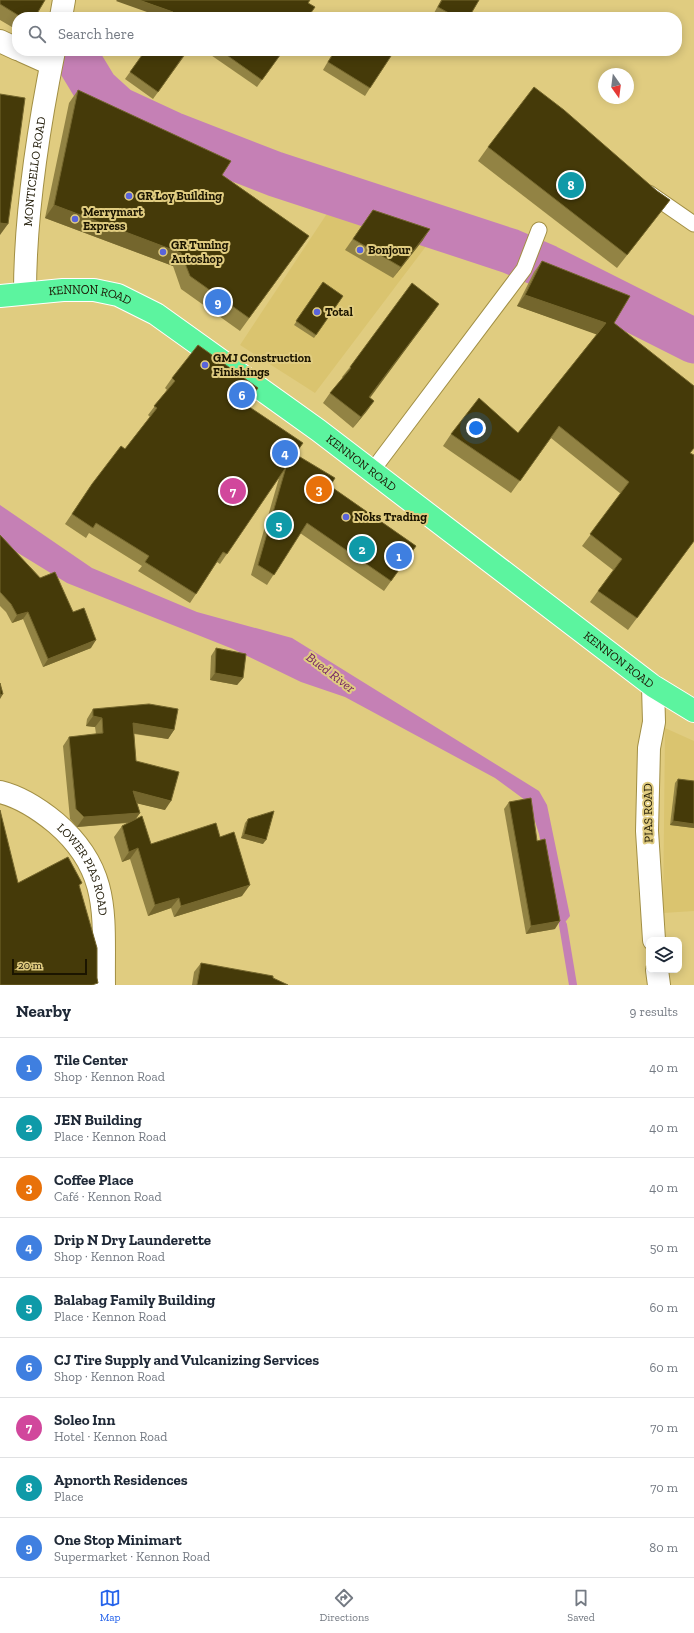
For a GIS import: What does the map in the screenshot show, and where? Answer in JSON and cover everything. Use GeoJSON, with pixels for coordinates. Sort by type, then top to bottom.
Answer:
{"type":"FeatureCollection","features":[{"type":"Feature","properties":{"kind":"highway","name":"KENNON ROAD"},"geometry":{"type":"LineString","coordinates":[[0,296],[63,290],[94,290],[118,295],[156,314],[294,412],[653,686],[694,711]]}},
{"type":"Feature","properties":{"kind":"street"},"geometry":{"type":"LineString","coordinates":[[62,12],[64,0]]}},
{"type":"Feature","properties":{"kind":"street"},"geometry":{"type":"LineString","coordinates":[[0,41],[12,47]]}},
{"type":"Feature","properties":{"kind":"street","name":"MONTICELLO ROAD"},"geometry":{"type":"LineString","coordinates":[[25,293],[25,259],[28,221],[39,140],[53,57]]}},
{"type":"Feature","properties":{"kind":"street","name":"PIAS ROAD"},"geometry":{"type":"LineString","coordinates":[[653,686],[654,722],[649,748],[647,831],[654,937]]}},
{"type":"Feature","properties":{"kind":"street","name":"LOWER PIAS ROAD"},"geometry":{"type":"LineString","coordinates":[[0,792],[13,795],[43,812],[75,842],[93,868],[99,885],[103,911],[104,985]]}},
{"type":"Feature","properties":{"kind":"street"},"geometry":{"type":"LineString","coordinates":[[657,973],[659,985]]}},
{"type":"Feature","properties":{"kind":"lane"},"geometry":{"type":"LineString","coordinates":[[636,182],[653,198],[694,224]]}},
{"type":"Feature","properties":{"kind":"lane"},"geometry":{"type":"LineString","coordinates":[[372,471],[524,269],[539,230]]}},
{"type":"Feature","properties":{"kind":"shaded area"},"geometry":{"type":"Polygon","coordinates":[[[336,200],[433,237],[315,393],[240,345],[336,200]]]}},
{"type":"Feature","properties":{"kind":"shaded area"},"geometry":{"type":"Polygon","coordinates":[[[665,728],[694,741],[694,911],[663,913],[665,728]]]}},
{"type":"Feature","properties":{"kind":"water","name":"Bued River"},"geometry":{"type":"Polygon","coordinates":[[[0,505],[92,568],[197,612],[292,638],[539,791],[547,805],[570,916],[563,925],[556,921],[539,834],[529,803],[495,778],[345,697],[301,682],[233,649],[67,583],[0,542],[0,505]]]}},
{"type":"Feature","properties":{"kind":"building"},"geometry":{"type":"Polygon","coordinates":[[[0,0],[45,0],[38,12],[13,12],[0,4],[0,0]]]}},
{"type":"Feature","properties":{"kind":"building"},"geometry":{"type":"Polygon","coordinates":[[[139,0],[310,0],[308,3],[315,7],[312,12],[173,12],[139,0]]]}},
{"type":"Feature","properties":{"kind":"building"},"geometry":{"type":"Polygon","coordinates":[[[442,0],[479,0],[472,12],[447,12],[438,7],[442,0]]]}},
{"type":"Feature","properties":{"kind":"building"},"geometry":{"type":"Polygon","coordinates":[[[141,56],[183,56],[158,92],[130,72],[141,56]]]}},
{"type":"Feature","properties":{"kind":"building"},"geometry":{"type":"Polygon","coordinates":[[[228,56],[279,56],[262,80],[228,56]]]}},
{"type":"Feature","properties":{"kind":"building"},"geometry":{"type":"Polygon","coordinates":[[[332,56],[391,56],[370,88],[328,62],[332,56]]]}},
{"type":"Feature","properties":{"kind":"building"},"geometry":{"type":"Polygon","coordinates":[[[534,87],[564,110],[657,191],[670,200],[627,255],[488,147],[534,87]]]}},
{"type":"Feature","properties":{"kind":"building"},"geometry":{"type":"Polygon","coordinates":[[[78,90],[231,161],[222,175],[309,236],[249,318],[190,276],[181,253],[54,205],[78,90]]]}},
{"type":"Feature","properties":{"kind":"building"},"geometry":{"type":"Polygon","coordinates":[[[0,94],[25,98],[8,224],[0,223],[0,94]]]}},
{"type":"Feature","properties":{"kind":"building"},"geometry":{"type":"Polygon","coordinates":[[[373,210],[430,229],[401,267],[353,239],[373,210]]]}},
{"type":"Feature","properties":{"kind":"building"},"geometry":{"type":"Polygon","coordinates":[[[542,261],[630,296],[614,323],[694,386],[694,448],[690,453],[694,455],[694,541],[637,618],[598,591],[622,559],[590,534],[629,482],[559,426],[520,481],[451,434],[479,398],[518,433],[606,323],[525,295],[542,261]]]}},
{"type":"Feature","properties":{"kind":"building","name":"Total"},"geometry":{"type":"Polygon","coordinates":[[[323,282],[343,296],[316,335],[296,321],[323,282]]]}},
{"type":"Feature","properties":{"kind":"building"},"geometry":{"type":"Polygon","coordinates":[[[412,283],[439,304],[369,397],[374,401],[361,417],[330,393],[351,368],[350,367],[412,283]]]}},
{"type":"Feature","properties":{"kind":"building"},"geometry":{"type":"Polygon","coordinates":[[[198,345],[258,388],[245,404],[303,443],[295,454],[335,478],[330,486],[416,546],[391,581],[307,523],[274,575],[258,565],[286,467],[227,554],[223,552],[196,594],[145,562],[149,556],[96,523],[93,528],[72,514],[92,484],[121,446],[125,449],[157,408],[154,406],[175,381],[172,378],[198,345]]]}},
{"type":"Feature","properties":{"kind":"building"},"geometry":{"type":"Polygon","coordinates":[[[0,535],[40,578],[55,572],[73,612],[84,608],[96,640],[48,659],[28,612],[17,615],[11,604],[0,592],[0,535]]]}},
{"type":"Feature","properties":{"kind":"building"},"geometry":{"type":"Polygon","coordinates":[[[216,648],[246,654],[243,678],[215,673],[216,648]]]}},
{"type":"Feature","properties":{"kind":"building"},"geometry":{"type":"Polygon","coordinates":[[[0,683],[3,694],[0,695],[0,683]]]}},
{"type":"Feature","properties":{"kind":"building"},"geometry":{"type":"Polygon","coordinates":[[[149,704],[178,709],[174,730],[133,723],[136,761],[179,772],[171,801],[133,791],[140,813],[84,817],[76,809],[69,737],[103,733],[102,718],[93,716],[93,709],[149,704]]]}},
{"type":"Feature","properties":{"kind":"building"},"geometry":{"type":"Polygon","coordinates":[[[678,779],[694,781],[694,824],[673,821],[678,779]]]}},
{"type":"Feature","properties":{"kind":"building"},"geometry":{"type":"Polygon","coordinates":[[[531,798],[537,841],[545,839],[560,921],[531,926],[509,802],[531,798]]]}},
{"type":"Feature","properties":{"kind":"building"},"geometry":{"type":"Polygon","coordinates":[[[0,810],[18,883],[68,857],[82,883],[79,885],[97,948],[98,983],[92,985],[0,985],[0,810]]]}},
{"type":"Feature","properties":{"kind":"building"},"geometry":{"type":"Polygon","coordinates":[[[274,811],[266,840],[244,834],[248,819],[274,811]]]}},
{"type":"Feature","properties":{"kind":"building"},"geometry":{"type":"Polygon","coordinates":[[[142,816],[151,844],[216,823],[220,837],[234,832],[250,885],[181,906],[179,898],[155,905],[138,848],[129,852],[122,826],[142,816]]]}},
{"type":"Feature","properties":{"kind":"building"},"geometry":{"type":"Polygon","coordinates":[[[201,963],[273,976],[273,978],[288,985],[197,985],[201,963]]]}},
{"type":"Feature","properties":{"kind":"waterway"},"geometry":{"type":"LineString","coordinates":[[76,56],[96,89],[118,109],[172,134],[275,174],[510,251],[547,267],[694,341]]}},
{"type":"Feature","properties":{"kind":"waterway"},"geometry":{"type":"LineString","coordinates":[[563,925],[573,985]]}},
{"type":"Feature","properties":{"kind":"place","name":"Apnorth Residences"},"geometry":{"type":"Point","coordinates":[571,185]}},
{"type":"Feature","properties":{"kind":"place","name":"GR Loy Building"},"geometry":{"type":"Point","coordinates":[129,196]}},
{"type":"Feature","properties":{"kind":"place","name":"Merrymart Express"},"geometry":{"type":"Point","coordinates":[75,219]}},
{"type":"Feature","properties":{"kind":"place","name":"Bonjour"},"geometry":{"type":"Point","coordinates":[360,250]}},
{"type":"Feature","properties":{"kind":"place","name":"GR Tuning Autoshop"},"geometry":{"type":"Point","coordinates":[163,252]}},
{"type":"Feature","properties":{"kind":"place","name":"One Stop Minimart"},"geometry":{"type":"Point","coordinates":[218,302]}},
{"type":"Feature","properties":{"kind":"place","name":"Total"},"geometry":{"type":"Point","coordinates":[317,312]}},
{"type":"Feature","properties":{"kind":"place","name":"GMJ Construction Finishings"},"geometry":{"type":"Point","coordinates":[205,365]}},
{"type":"Feature","properties":{"kind":"place","name":"CJ Tire Supply and Vulcanizing Services"},"geometry":{"type":"Point","coordinates":[242,395]}},
{"type":"Feature","properties":{"kind":"place","name":"Drip N Dry Launderette"},"geometry":{"type":"Point","coordinates":[285,453]}},
{"type":"Feature","properties":{"kind":"place","name":"Coffee Place"},"geometry":{"type":"Point","coordinates":[319,489]}},
{"type":"Feature","properties":{"kind":"place","name":"Soleo Inn"},"geometry":{"type":"Point","coordinates":[233,491]}},
{"type":"Feature","properties":{"kind":"place","name":"Noks Trading"},"geometry":{"type":"Point","coordinates":[346,517]}},
{"type":"Feature","properties":{"kind":"place","name":"Balabag Family Building"},"geometry":{"type":"Point","coordinates":[279,525]}},
{"type":"Feature","properties":{"kind":"place","name":"JEN Building"},"geometry":{"type":"Point","coordinates":[362,549]}},
{"type":"Feature","properties":{"kind":"place","name":"Tile Center"},"geometry":{"type":"Point","coordinates":[399,556]}}]}
